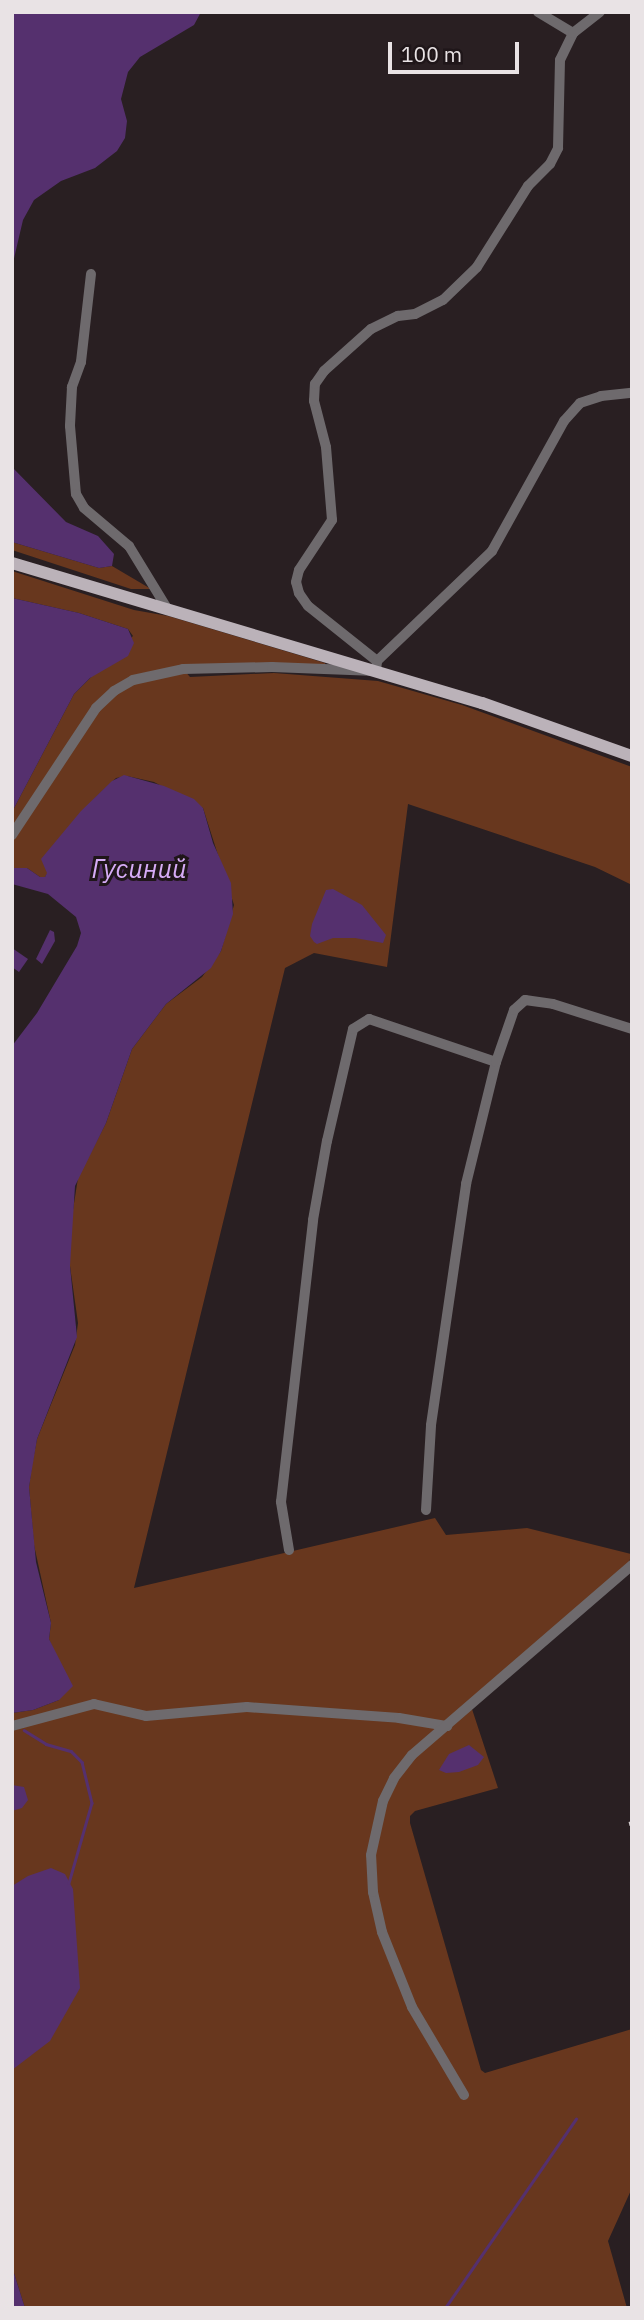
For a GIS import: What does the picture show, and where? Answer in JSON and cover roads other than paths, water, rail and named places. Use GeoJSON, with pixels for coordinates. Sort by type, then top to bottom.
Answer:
{"type":"FeatureCollection","features":[{"type":"Feature","properties":{"kind":"main road"},"geometry":{"type":"LineString","coordinates":[[12,563],[168,610],[377,666],[632,756]]}},
{"type":"Feature","properties":{"kind":"street"},"geometry":{"type":"LineString","coordinates":[[538,12],[573,33]]}},
{"type":"Feature","properties":{"kind":"street"},"geometry":{"type":"LineString","coordinates":[[377,666],[308,606],[299,593],[296,582],[299,570],[332,520],[326,447],[314,401],[315,384],[324,371],[371,329],[398,316],[415,314],[443,300],[477,267],[528,186],[550,164],[558,148],[557,75],[560,60],[573,33],[600,12]]}},
{"type":"Feature","properties":{"kind":"street"},"geometry":{"type":"LineString","coordinates":[[92,274],[81,362],[72,387],[70,426],[76,494],[84,508],[129,547],[168,610]]}},
{"type":"Feature","properties":{"kind":"street"},"geometry":{"type":"LineString","coordinates":[[12,835],[96,708],[114,691],[133,680],[183,669],[377,666],[492,551],[564,421],[580,403],[601,396],[632,393]]}},
{"type":"Feature","properties":{"kind":"street"},"geometry":{"type":"LineString","coordinates":[[426,1510],[431,1425],[466,1184],[496,1062],[514,1010],[525,1000],[553,1004],[632,1029]]}},
{"type":"Feature","properties":{"kind":"street"},"geometry":{"type":"LineString","coordinates":[[289,1550],[281,1502],[313,1220],[325,1152],[354,1029],[369,1019],[496,1062]]}},
{"type":"Feature","properties":{"kind":"street"},"geometry":{"type":"LineString","coordinates":[[464,2095],[426,2034],[399,1981],[382,1932],[371,1874],[374,1835],[389,1786],[405,1762],[632,1565]]}},
{"type":"Feature","properties":{"kind":"street"},"geometry":{"type":"LineString","coordinates":[[12,1726],[93,1703],[146,1716],[247,1707],[399,1718],[447,1726]]}},
{"type":"Feature","properties":{"kind":"water"},"geometry":{"type":"Polygon","coordinates":[[[12,12],[201,12],[194,25],[140,57],[128,72],[121,99],[127,121],[125,138],[117,151],[95,168],[61,181],[34,200],[23,220],[12,267],[12,12]]]}},
{"type":"Feature","properties":{"kind":"water"},"geometry":{"type":"Polygon","coordinates":[[[12,467],[66,522],[98,536],[114,554],[112,566],[99,568],[12,542],[12,467]]]}},
{"type":"Feature","properties":{"kind":"water"},"geometry":{"type":"Polygon","coordinates":[[[12,598],[79,613],[128,629],[134,643],[128,656],[90,678],[74,694],[12,812],[12,598]]]}},
{"type":"Feature","properties":{"kind":"water","name":"Гусиний"},"geometry":{"type":"Polygon","coordinates":[[[124,775],[164,786],[194,799],[203,808],[213,843],[231,883],[233,914],[221,951],[211,968],[166,1004],[132,1049],[106,1123],[75,1186],[70,1266],[77,1337],[37,1439],[29,1487],[36,1562],[51,1623],[49,1639],[73,1686],[59,1700],[33,1710],[12,1713],[12,1046],[37,1013],[77,946],[81,933],[76,917],[48,894],[12,884],[12,868],[27,868],[40,877],[45,877],[47,873],[41,859],[81,811],[112,781],[124,775]]]}},
{"type":"Feature","properties":{"kind":"water"},"geometry":{"type":"Polygon","coordinates":[[[333,889],[362,905],[386,935],[383,943],[355,938],[333,938],[317,944],[314,942],[310,936],[312,924],[326,890],[333,889]]]}},
{"type":"Feature","properties":{"kind":"water"},"geometry":{"type":"Polygon","coordinates":[[[50,930],[54,932],[55,941],[42,964],[36,959],[50,930]]]}},
{"type":"Feature","properties":{"kind":"water"},"geometry":{"type":"Polygon","coordinates":[[[12,948],[28,959],[19,972],[12,967],[12,948]]]}},
{"type":"Feature","properties":{"kind":"water"},"geometry":{"type":"Polygon","coordinates":[[[469,1745],[484,1757],[478,1765],[459,1772],[446,1773],[439,1770],[449,1754],[469,1745]]]}},
{"type":"Feature","properties":{"kind":"water"},"geometry":{"type":"Polygon","coordinates":[[[12,1785],[24,1787],[28,1800],[22,1808],[12,1811],[12,1785]]]}},
{"type":"Feature","properties":{"kind":"water"},"geometry":{"type":"Polygon","coordinates":[[[51,1868],[65,1874],[73,1889],[80,1988],[50,2041],[12,2070],[12,1886],[28,1876],[51,1868]]]}},
{"type":"Feature","properties":{"kind":"water"},"geometry":{"type":"Polygon","coordinates":[[[12,2267],[25,2308],[12,2308],[12,2267]]]}},
{"type":"Feature","properties":{"kind":"waterway"},"geometry":{"type":"LineString","coordinates":[[24,1730],[46,1744],[71,1751],[82,1762],[92,1803],[69,1883]]}},
{"type":"Feature","properties":{"kind":"waterway"},"geometry":{"type":"LineString","coordinates":[[445,2308],[576,2119]]}},
{"type":"Feature","properties":{"kind":"railway"},"geometry":{"type":"LineString","coordinates":[[631,1821],[632,1825]]}}]}
